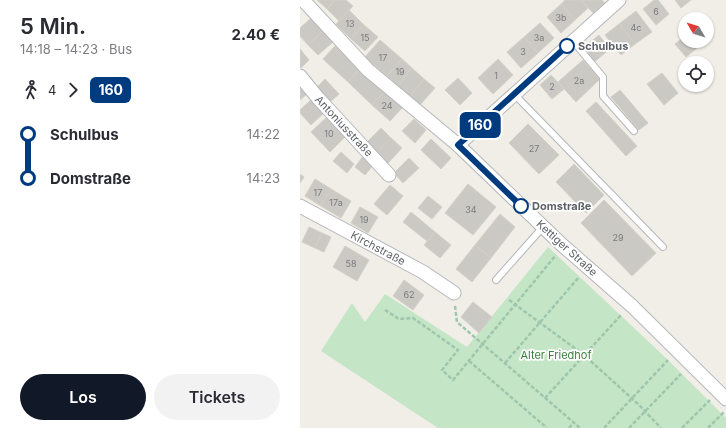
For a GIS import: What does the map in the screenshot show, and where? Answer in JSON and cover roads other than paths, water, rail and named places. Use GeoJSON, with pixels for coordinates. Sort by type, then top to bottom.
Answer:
{"type":"FeatureCollection","features":[{"type":"Feature","properties":{"kind":"street","name":"Kettiger Straße"},"geometry":{"type":"LineString","coordinates":[[302,0],[368,70],[458,145],[543,227],[632,306],[726,399]]}},
{"type":"Feature","properties":{"kind":"street"},"geometry":{"type":"LineString","coordinates":[[458,145],[619,0]]}},
{"type":"Feature","properties":{"kind":"street","name":"Antoniusstraße"},"geometry":{"type":"LineString","coordinates":[[300,76],[318,98],[389,175]]}},
{"type":"Feature","properties":{"kind":"street","name":"Kirchstraße"},"geometry":{"type":"LineString","coordinates":[[300,206],[423,272],[454,293]]}},
{"type":"Feature","properties":{"kind":"lane"},"geometry":{"type":"LineString","coordinates":[[573,41],[603,77],[603,96],[634,131]]}},
{"type":"Feature","properties":{"kind":"lane"},"geometry":{"type":"LineString","coordinates":[[514,94],[663,247]]}},
{"type":"Feature","properties":{"kind":"lane"},"geometry":{"type":"LineString","coordinates":[[496,280],[543,227]]}},
{"type":"Feature","properties":{"kind":"place","name":"Schulbus"},"geometry":{"type":"Point","coordinates":[567,46]}},
{"type":"Feature","properties":{"kind":"place","name":"Domstraße"},"geometry":{"type":"Point","coordinates":[521,206]}},
{"type":"Feature","properties":{"kind":"park label","name":"Alter Friedhof"},"geometry":{"type":"Point","coordinates":[556,355]}}]}
